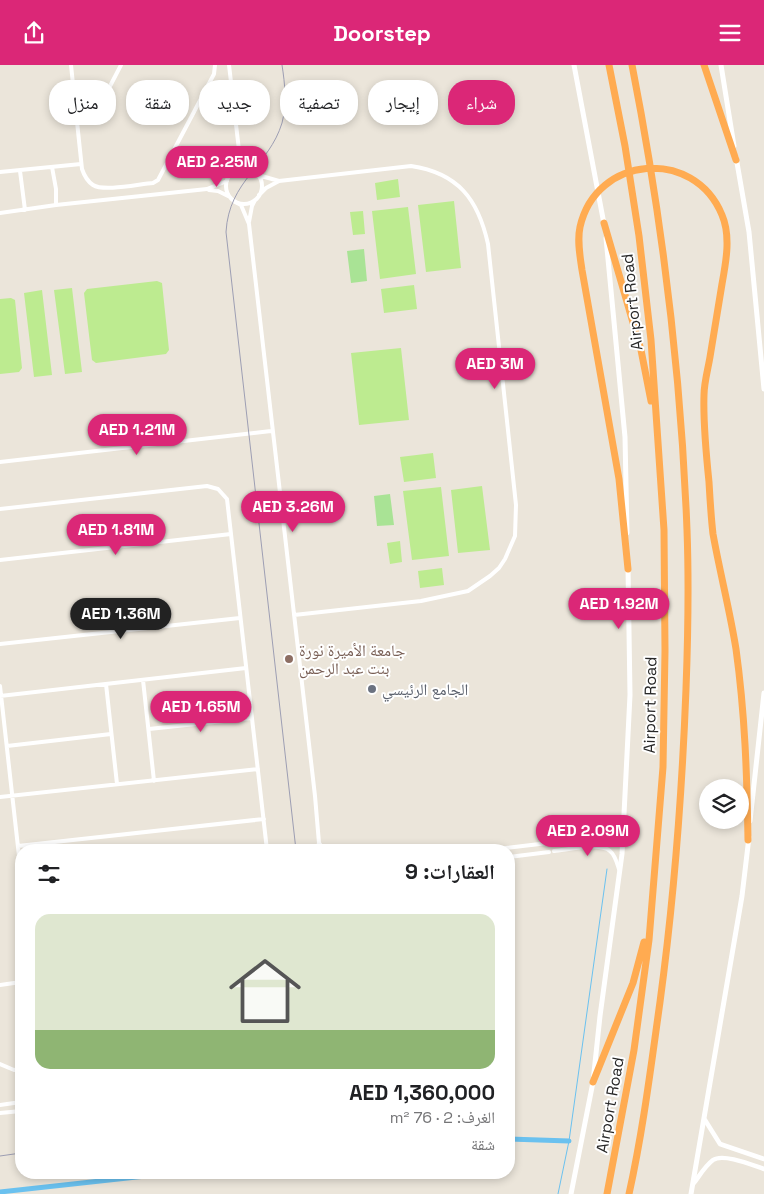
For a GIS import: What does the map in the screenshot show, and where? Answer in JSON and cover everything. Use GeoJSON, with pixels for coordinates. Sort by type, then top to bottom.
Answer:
{"type":"FeatureCollection","features":[{"type":"Feature","properties":{"kind":"highway","name":"Airport Road"},"geometry":{"type":"LineString","coordinates":[[607,1194],[634,1050],[649,940],[663,767],[665,651],[664,530],[651,340],[639,236],[609,65]]}},
{"type":"Feature","properties":{"kind":"highway","name":"Airport Road"},"geometry":{"type":"LineString","coordinates":[[629,1194],[651,1070],[667,949],[678,845],[688,639],[688,533],[682,427],[673,329],[660,227],[632,65]]}},
{"type":"Feature","properties":{"kind":"highway"},"geometry":{"type":"LineString","coordinates":[[704,65],[736,160]]}},
{"type":"Feature","properties":{"kind":"highway"},"geometry":{"type":"LineString","coordinates":[[628,569],[619,479],[578,245],[579,229],[592,198],[603,186],[618,176],[644,168],[661,168],[674,170],[689,177],[706,190],[716,201],[723,217],[727,239],[726,261],[704,393],[713,532],[736,648],[745,730],[748,840]]}},
{"type":"Feature","properties":{"kind":"highway"},"geometry":{"type":"LineString","coordinates":[[604,223],[642,350],[657,436]]}},
{"type":"Feature","properties":{"kind":"highway"},"geometry":{"type":"LineString","coordinates":[[593,1082],[633,983],[641,958],[651,909]]}},
{"type":"Feature","properties":{"kind":"main road"},"geometry":{"type":"LineString","coordinates":[[570,1194],[593,1082],[620,871],[630,695],[625,437],[604,223],[574,65]]}},
{"type":"Feature","properties":{"kind":"main road"},"geometry":{"type":"LineString","coordinates":[[721,65],[749,232],[764,389]]}},
{"type":"Feature","properties":{"kind":"main road"},"geometry":{"type":"LineString","coordinates":[[691,1194],[742,896],[764,693]]}},
{"type":"Feature","properties":{"kind":"street"},"geometry":{"type":"LineString","coordinates":[[71,65],[73,80]]}},
{"type":"Feature","properties":{"kind":"street"},"geometry":{"type":"LineString","coordinates":[[113,80],[121,65]]}},
{"type":"Feature","properties":{"kind":"street"},"geometry":{"type":"LineString","coordinates":[[77,125],[81,164],[87,180],[97,187],[153,183],[158,180],[214,74],[215,65]]}},
{"type":"Feature","properties":{"kind":"street"},"geometry":{"type":"LineString","coordinates":[[229,65],[239,151],[233,172],[227,181],[229,196]]}},
{"type":"Feature","properties":{"kind":"street"},"geometry":{"type":"LineString","coordinates":[[239,151],[251,170],[258,175],[279,181]]}},
{"type":"Feature","properties":{"kind":"street"},"geometry":{"type":"LineString","coordinates":[[0,172],[81,164]]}},
{"type":"Feature","properties":{"kind":"street"},"geometry":{"type":"LineString","coordinates":[[294,615],[421,601],[468,591],[490,577],[504,559],[514,536],[516,505],[488,244],[482,220],[472,200],[452,180],[426,169],[411,166],[279,181],[266,188],[258,197],[252,206],[249,224],[319,843]]}},
{"type":"Feature","properties":{"kind":"street"},"geometry":{"type":"LineString","coordinates":[[52,167],[56,205]]}},
{"type":"Feature","properties":{"kind":"street"},"geometry":{"type":"LineString","coordinates":[[233,172],[242,169],[251,170]]}},
{"type":"Feature","properties":{"kind":"street"},"geometry":{"type":"LineString","coordinates":[[20,171],[25,210]]}},
{"type":"Feature","properties":{"kind":"street"},"geometry":{"type":"LineString","coordinates":[[235,201],[246,204],[258,197],[262,185],[258,175]]}},
{"type":"Feature","properties":{"kind":"street"},"geometry":{"type":"LineString","coordinates":[[0,213],[206,189],[227,181]]}},
{"type":"Feature","properties":{"kind":"street"},"geometry":{"type":"LineString","coordinates":[[206,189],[218,191],[229,196],[241,205],[249,224]]}},
{"type":"Feature","properties":{"kind":"street"},"geometry":{"type":"LineString","coordinates":[[0,462],[272,431]]}},
{"type":"Feature","properties":{"kind":"street"},"geometry":{"type":"LineString","coordinates":[[0,509],[207,486],[218,489],[227,499],[266,844]]}},
{"type":"Feature","properties":{"kind":"street"},"geometry":{"type":"LineString","coordinates":[[0,560],[231,534]]}},
{"type":"Feature","properties":{"kind":"street"},"geometry":{"type":"LineString","coordinates":[[0,644],[240,618]]}},
{"type":"Feature","properties":{"kind":"street"},"geometry":{"type":"LineString","coordinates":[[1,696],[246,668]]}},
{"type":"Feature","properties":{"kind":"street"},"geometry":{"type":"LineString","coordinates":[[144,680],[154,781]]}},
{"type":"Feature","properties":{"kind":"street"},"geometry":{"type":"LineString","coordinates":[[106,684],[117,784]]}},
{"type":"Feature","properties":{"kind":"street"},"geometry":{"type":"LineString","coordinates":[[0,686],[18,844]]}},
{"type":"Feature","properties":{"kind":"street"},"geometry":{"type":"LineString","coordinates":[[149,729],[252,717]]}},
{"type":"Feature","properties":{"kind":"street"},"geometry":{"type":"LineString","coordinates":[[7,746],[111,734]]}},
{"type":"Feature","properties":{"kind":"street"},"geometry":{"type":"LineString","coordinates":[[0,797],[258,769]]}},
{"type":"Feature","properties":{"kind":"street"},"geometry":{"type":"LineString","coordinates":[[553,842],[607,836],[616,831],[620,826],[624,811]]}},
{"type":"Feature","properties":{"kind":"street"},"geometry":{"type":"LineString","coordinates":[[36,844],[264,819]]}},
{"type":"Feature","properties":{"kind":"street"},"geometry":{"type":"LineString","coordinates":[[562,841],[560,847],[562,851]]}},
{"type":"Feature","properties":{"kind":"street"},"geometry":{"type":"LineString","coordinates":[[515,847],[548,843]]}},
{"type":"Feature","properties":{"kind":"street"},"geometry":{"type":"LineString","coordinates":[[554,851],[601,847],[610,850],[620,871]]}},
{"type":"Feature","properties":{"kind":"street"},"geometry":{"type":"LineString","coordinates":[[515,856],[549,852]]}},
{"type":"Feature","properties":{"kind":"street"},"geometry":{"type":"LineString","coordinates":[[0,985],[15,983]]}},
{"type":"Feature","properties":{"kind":"street"},"geometry":{"type":"LineString","coordinates":[[0,1064],[15,1070]]}},
{"type":"Feature","properties":{"kind":"street"},"geometry":{"type":"LineString","coordinates":[[0,1105],[15,1103]]}},
{"type":"Feature","properties":{"kind":"street"},"geometry":{"type":"LineString","coordinates":[[0,1113],[15,1112]]}},
{"type":"Feature","properties":{"kind":"street"},"geometry":{"type":"LineString","coordinates":[[705,1120],[720,1144],[764,1159]]}},
{"type":"Feature","properties":{"kind":"street"},"geometry":{"type":"LineString","coordinates":[[694,1183],[706,1166],[714,1159],[723,1157],[764,1169]]}},
{"type":"Feature","properties":{"kind":"green space"},"geometry":{"type":"Polygon","coordinates":[[[398,179],[400,197],[377,200],[375,183],[398,179]]]}},
{"type":"Feature","properties":{"kind":"green space"},"geometry":{"type":"Polygon","coordinates":[[[454,201],[461,268],[426,272],[418,205],[454,201]]]}},
{"type":"Feature","properties":{"kind":"green space"},"geometry":{"type":"Polygon","coordinates":[[[408,207],[416,274],[380,279],[372,211],[408,207]]]}},
{"type":"Feature","properties":{"kind":"green space"},"geometry":{"type":"Polygon","coordinates":[[[363,211],[365,234],[353,235],[350,212],[363,211]]]}},
{"type":"Feature","properties":{"kind":"green space"},"geometry":{"type":"Polygon","coordinates":[[[364,249],[367,281],[351,283],[347,251],[364,249]]]}},
{"type":"Feature","properties":{"kind":"green space"},"geometry":{"type":"Polygon","coordinates":[[[157,281],[162,283],[169,350],[166,354],[96,363],[92,360],[84,293],[87,289],[157,281]]]}},
{"type":"Feature","properties":{"kind":"green space"},"geometry":{"type":"Polygon","coordinates":[[[414,285],[417,309],[384,313],[381,289],[414,285]]]}},
{"type":"Feature","properties":{"kind":"green space"},"geometry":{"type":"Polygon","coordinates":[[[72,288],[82,372],[65,374],[54,290],[72,288]]]}},
{"type":"Feature","properties":{"kind":"green space"},"geometry":{"type":"Polygon","coordinates":[[[42,290],[52,375],[34,377],[24,293],[42,290]]]}},
{"type":"Feature","properties":{"kind":"green space"},"geometry":{"type":"Polygon","coordinates":[[[11,298],[15,300],[22,368],[19,372],[0,374],[0,299],[11,298]]]}},
{"type":"Feature","properties":{"kind":"green space"},"geometry":{"type":"Polygon","coordinates":[[[401,348],[409,420],[359,425],[351,353],[401,348]]]}},
{"type":"Feature","properties":{"kind":"green space"},"geometry":{"type":"Polygon","coordinates":[[[433,453],[436,478],[404,482],[400,457],[433,453]]]}},
{"type":"Feature","properties":{"kind":"green space"},"geometry":{"type":"Polygon","coordinates":[[[482,486],[490,550],[458,553],[451,490],[482,486]]]}},
{"type":"Feature","properties":{"kind":"green space"},"geometry":{"type":"Polygon","coordinates":[[[441,487],[449,556],[412,560],[403,491],[441,487]]]}},
{"type":"Feature","properties":{"kind":"green space"},"geometry":{"type":"Polygon","coordinates":[[[390,494],[394,525],[377,526],[374,496],[390,494]]]}},
{"type":"Feature","properties":{"kind":"green space"},"geometry":{"type":"Polygon","coordinates":[[[400,541],[402,562],[390,564],[387,543],[400,541]]]}},
{"type":"Feature","properties":{"kind":"green space"},"geometry":{"type":"Polygon","coordinates":[[[442,568],[444,585],[420,588],[418,571],[442,568]]]}},
{"type":"Feature","properties":{"kind":"waterway"},"geometry":{"type":"LineString","coordinates":[[558,1194],[569,1141],[607,869]]}},
{"type":"Feature","properties":{"kind":"waterway"},"geometry":{"type":"LineString","coordinates":[[515,1139],[569,1141]]}},
{"type":"Feature","properties":{"kind":"waterway"},"geometry":{"type":"LineString","coordinates":[[0,1192],[118,1179]]}},
{"type":"Feature","properties":{"kind":"tram line"},"geometry":{"type":"LineString","coordinates":[[282,65],[285,94],[285,109],[282,123],[268,151],[234,199],[226,232],[295,844]]}},
{"type":"Feature","properties":{"kind":"tram line"},"geometry":{"type":"LineString","coordinates":[[0,1156],[15,1154]]}},
{"type":"Feature","properties":{"kind":"place","name":"جامعة الأميرة نورة بنت عبد الرحمن"},"geometry":{"type":"Point","coordinates":[289,659]}},
{"type":"Feature","properties":{"kind":"place","name":"الجامع الرئيسي"},"geometry":{"type":"Point","coordinates":[372,689]}}]}
